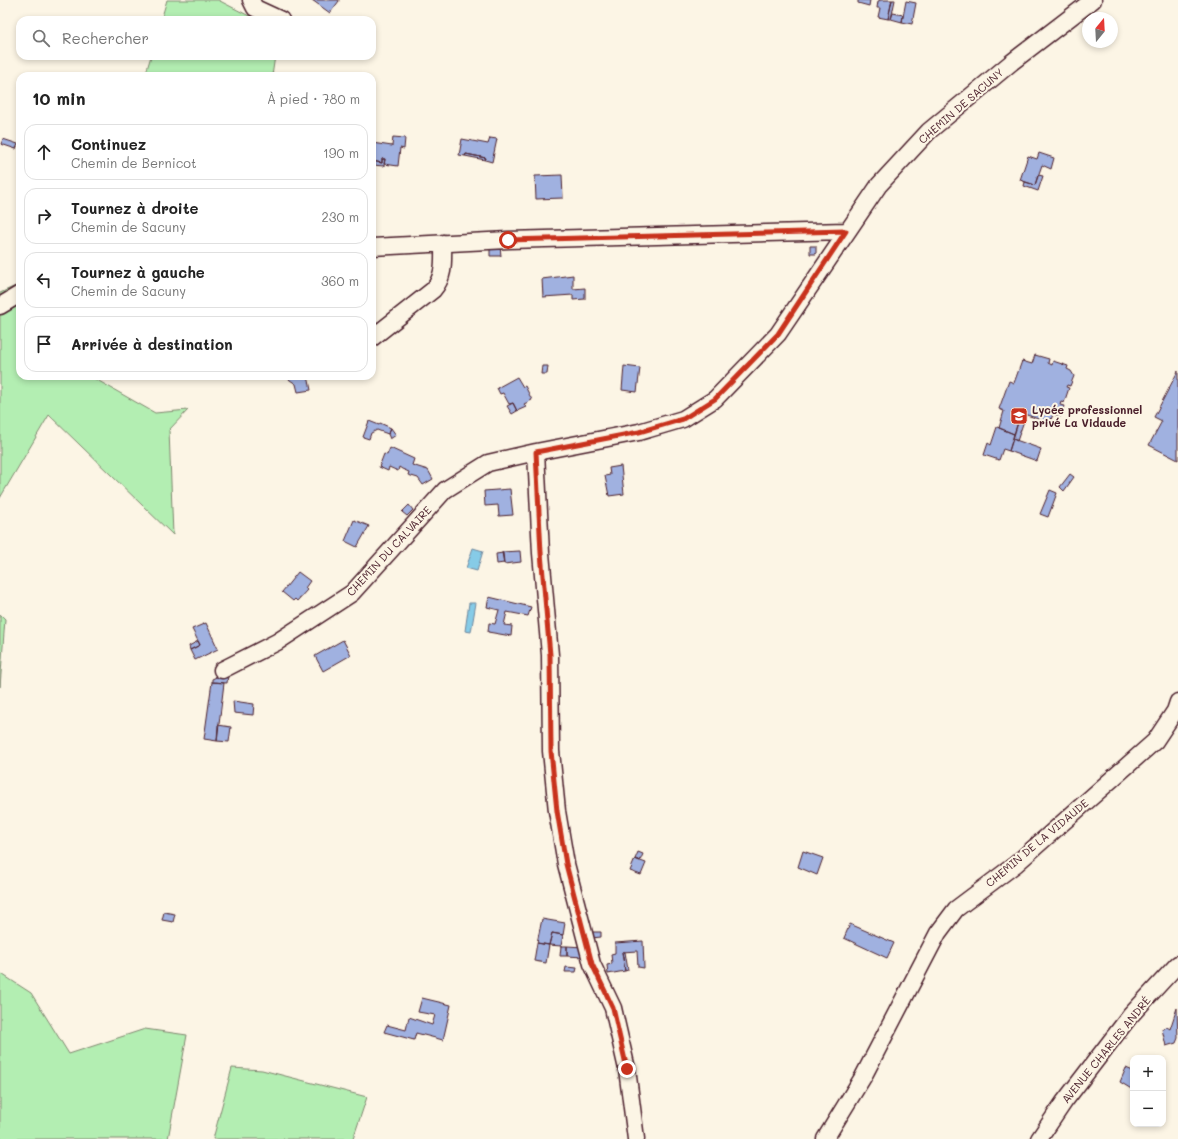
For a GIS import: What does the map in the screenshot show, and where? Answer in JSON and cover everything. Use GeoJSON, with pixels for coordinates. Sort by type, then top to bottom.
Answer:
{"type":"FeatureCollection","features":[{"type":"Feature","properties":{"kind":"street"},"geometry":{"type":"LineString","coordinates":[[251,0],[255,8],[272,16]]}},
{"type":"Feature","properties":{"kind":"street","name":"CHEMIN DE SACUNY"},"geometry":{"type":"LineString","coordinates":[[536,452],[639,432],[683,419],[715,399],[778,334],[846,231],[879,185],[929,131],[1012,62],[1093,0]]}},
{"type":"Feature","properties":{"kind":"street"},"geometry":{"type":"LineString","coordinates":[[376,247],[443,243],[846,231]]}},
{"type":"Feature","properties":{"kind":"street"},"geometry":{"type":"LineString","coordinates":[[376,335],[439,283],[443,269],[443,243]]}},
{"type":"Feature","properties":{"kind":"street"},"geometry":{"type":"LineString","coordinates":[[0,306],[16,296]]}},
{"type":"Feature","properties":{"kind":"street"},"geometry":{"type":"LineString","coordinates":[[536,452],[541,553],[550,655],[551,751],[557,811],[566,864],[592,964],[613,1008],[627,1069],[636,1139]]}},
{"type":"Feature","properties":{"kind":"street","name":"CHEMIN DU CALVAIRE"},"geometry":{"type":"LineString","coordinates":[[222,670],[277,642],[352,592],[445,490],[488,463],[536,452]]}},
{"type":"Feature","properties":{"kind":"street","name":"CHEMIN DE LA VIDAUDE"},"geometry":{"type":"LineString","coordinates":[[825,1139],[863,1077],[938,933],[956,909],[1016,864],[1155,741],[1175,711],[1178,702]]}},
{"type":"Feature","properties":{"kind":"street","name":"AVENUE CHARLES ANDRÉ"},"geometry":{"type":"LineString","coordinates":[[1039,1139],[1064,1102],[1130,1016],[1178,964]]}},
{"type":"Feature","properties":{"kind":"green space"},"geometry":{"type":"Polygon","coordinates":[[[167,0],[218,0],[249,16],[162,16],[167,0]]]}},
{"type":"Feature","properties":{"kind":"green space"},"geometry":{"type":"Polygon","coordinates":[[[150,60],[274,60],[273,72],[146,72],[150,60]]]}},
{"type":"Feature","properties":{"kind":"green space"},"geometry":{"type":"Polygon","coordinates":[[[16,286],[16,380],[97,380],[155,413],[188,410],[169,430],[173,535],[49,415],[0,498],[0,293],[16,286]]]}},
{"type":"Feature","properties":{"kind":"green space"},"geometry":{"type":"Polygon","coordinates":[[[0,614],[5,619],[0,687],[0,614]]]}},
{"type":"Feature","properties":{"kind":"green space"},"geometry":{"type":"Polygon","coordinates":[[[0,973],[31,993],[69,1054],[145,1029],[187,1035],[168,1139],[0,1139],[0,973]]]}},
{"type":"Feature","properties":{"kind":"green space"},"geometry":{"type":"Polygon","coordinates":[[[232,1068],[262,1070],[367,1097],[353,1139],[213,1139],[232,1068]]]}},
{"type":"Feature","properties":{"kind":"water"},"geometry":{"type":"Polygon","coordinates":[[[473,548],[483,551],[477,571],[466,568],[473,548]]]}},
{"type":"Feature","properties":{"kind":"water"},"geometry":{"type":"Polygon","coordinates":[[[469,603],[476,603],[471,632],[465,631],[469,603]]]}},
{"type":"Feature","properties":{"kind":"building"},"geometry":{"type":"Polygon","coordinates":[[[312,0],[339,0],[339,1],[330,13],[312,0]]]}},
{"type":"Feature","properties":{"kind":"building"},"geometry":{"type":"Polygon","coordinates":[[[858,0],[870,0],[869,6],[858,3],[858,0]]]}},
{"type":"Feature","properties":{"kind":"building"},"geometry":{"type":"Polygon","coordinates":[[[892,0],[888,19],[878,17],[880,8],[877,8],[878,1],[892,0]]]}},
{"type":"Feature","properties":{"kind":"building"},"geometry":{"type":"Polygon","coordinates":[[[892,0],[895,0],[891,19],[888,19],[892,0]]]}},
{"type":"Feature","properties":{"kind":"building"},"geometry":{"type":"Polygon","coordinates":[[[906,1],[916,3],[912,24],[902,22],[906,1]]]}},
{"type":"Feature","properties":{"kind":"building"},"geometry":{"type":"Polygon","coordinates":[[[893,13],[903,15],[902,22],[891,19],[893,13]]]}},
{"type":"Feature","properties":{"kind":"building"},"geometry":{"type":"Polygon","coordinates":[[[393,137],[405,138],[404,149],[400,148],[398,166],[384,164],[385,159],[382,159],[382,163],[376,162],[376,144],[392,146],[393,137]]]}},
{"type":"Feature","properties":{"kind":"building"},"geometry":{"type":"Polygon","coordinates":[[[490,138],[497,139],[492,162],[485,160],[486,158],[466,154],[465,156],[459,155],[462,139],[488,144],[490,138]]]}},
{"type":"Feature","properties":{"kind":"building"},"geometry":{"type":"Polygon","coordinates":[[[3,139],[16,143],[16,149],[1,144],[3,139]]]}},
{"type":"Feature","properties":{"kind":"building"},"geometry":{"type":"Polygon","coordinates":[[[1039,153],[1054,158],[1051,169],[1042,165],[1035,185],[1020,180],[1028,156],[1037,159],[1039,153]]]}},
{"type":"Feature","properties":{"kind":"building"},"geometry":{"type":"Polygon","coordinates":[[[466,154],[486,158],[485,160],[465,156],[466,154]]]}},
{"type":"Feature","properties":{"kind":"building"},"geometry":{"type":"Polygon","coordinates":[[[382,159],[385,159],[384,166],[376,165],[376,162],[382,163],[382,159]]]}},
{"type":"Feature","properties":{"kind":"building"},"geometry":{"type":"Polygon","coordinates":[[[562,175],[563,198],[536,199],[535,176],[562,175]]]}},
{"type":"Feature","properties":{"kind":"building"},"geometry":{"type":"Polygon","coordinates":[[[1038,175],[1043,176],[1038,191],[1024,186],[1025,182],[1035,185],[1038,175]]]}},
{"type":"Feature","properties":{"kind":"building"},"geometry":{"type":"Polygon","coordinates":[[[490,246],[500,246],[501,256],[490,256],[490,246]]]}},
{"type":"Feature","properties":{"kind":"building"},"geometry":{"type":"Polygon","coordinates":[[[810,246],[816,246],[816,254],[810,254],[810,246]]]}},
{"type":"Feature","properties":{"kind":"building"},"geometry":{"type":"Polygon","coordinates":[[[573,275],[573,289],[585,288],[585,299],[573,300],[573,295],[543,297],[542,279],[573,275]]]}},
{"type":"Feature","properties":{"kind":"building"},"geometry":{"type":"Polygon","coordinates":[[[1035,355],[1049,359],[1048,363],[1052,365],[1053,361],[1068,366],[1067,369],[1071,371],[1074,376],[1070,386],[1067,385],[1066,387],[1069,388],[1064,403],[1061,402],[1060,405],[1064,406],[1060,417],[1053,414],[1050,423],[1021,413],[1014,434],[999,428],[1004,411],[999,409],[1009,381],[1014,383],[1022,361],[1032,364],[1035,355]]]}},
{"type":"Feature","properties":{"kind":"building"},"geometry":{"type":"Polygon","coordinates":[[[542,366],[548,366],[547,374],[541,374],[542,366]]]}},
{"type":"Feature","properties":{"kind":"building"},"geometry":{"type":"Polygon","coordinates":[[[624,366],[640,368],[637,392],[622,390],[624,366]]]}},
{"type":"Feature","properties":{"kind":"building"},"geometry":{"type":"Polygon","coordinates":[[[1178,371],[1178,460],[1149,445],[1162,421],[1154,417],[1178,371]]]}},
{"type":"Feature","properties":{"kind":"building"},"geometry":{"type":"Polygon","coordinates":[[[517,377],[523,387],[525,386],[532,400],[524,404],[526,407],[517,411],[513,403],[509,404],[503,393],[500,394],[497,388],[517,377]]]}},
{"type":"Feature","properties":{"kind":"building"},"geometry":{"type":"Polygon","coordinates":[[[290,380],[309,380],[311,390],[298,392],[296,384],[290,380]]]}},
{"type":"Feature","properties":{"kind":"building"},"geometry":{"type":"Polygon","coordinates":[[[513,403],[517,411],[512,414],[507,406],[513,403]]]}},
{"type":"Feature","properties":{"kind":"building"},"geometry":{"type":"Polygon","coordinates":[[[1021,413],[1026,415],[1017,441],[1013,439],[1021,413]]]}},
{"type":"Feature","properties":{"kind":"building"},"geometry":{"type":"Polygon","coordinates":[[[369,421],[379,425],[380,423],[391,428],[388,434],[377,430],[371,433],[369,439],[363,437],[369,421]]]}},
{"type":"Feature","properties":{"kind":"building"},"geometry":{"type":"Polygon","coordinates":[[[997,427],[1014,434],[1009,451],[1003,449],[999,460],[984,455],[988,443],[991,445],[997,427]]]}},
{"type":"Feature","properties":{"kind":"building"},"geometry":{"type":"Polygon","coordinates":[[[391,428],[396,435],[390,439],[388,434],[391,428]]]}},
{"type":"Feature","properties":{"kind":"building"},"geometry":{"type":"Polygon","coordinates":[[[1013,439],[1041,449],[1037,461],[1009,451],[1013,439]]]}},
{"type":"Feature","properties":{"kind":"building"},"geometry":{"type":"Polygon","coordinates":[[[390,448],[414,459],[412,465],[428,470],[433,479],[423,485],[418,478],[408,475],[409,472],[399,467],[398,471],[389,467],[388,471],[379,467],[384,454],[387,455],[390,448]]]}},
{"type":"Feature","properties":{"kind":"building"},"geometry":{"type":"Polygon","coordinates":[[[621,466],[624,494],[609,496],[605,476],[610,475],[609,468],[621,466]]]}},
{"type":"Feature","properties":{"kind":"building"},"geometry":{"type":"Polygon","coordinates":[[[1070,474],[1074,477],[1064,491],[1060,487],[1070,474]]]}},
{"type":"Feature","properties":{"kind":"building"},"geometry":{"type":"Polygon","coordinates":[[[510,489],[513,515],[499,516],[498,505],[485,506],[484,491],[510,489]]]}},
{"type":"Feature","properties":{"kind":"building"},"geometry":{"type":"Polygon","coordinates":[[[1050,490],[1057,493],[1048,517],[1040,514],[1050,490]]]}},
{"type":"Feature","properties":{"kind":"building"},"geometry":{"type":"Polygon","coordinates":[[[409,505],[413,510],[407,516],[402,512],[409,505]]]}},
{"type":"Feature","properties":{"kind":"building"},"geometry":{"type":"Polygon","coordinates":[[[354,520],[369,526],[357,547],[345,541],[354,520]]]}},
{"type":"Feature","properties":{"kind":"building"},"geometry":{"type":"Polygon","coordinates":[[[520,551],[521,562],[504,564],[502,552],[520,551]]]}},
{"type":"Feature","properties":{"kind":"building"},"geometry":{"type":"Polygon","coordinates":[[[503,553],[504,563],[497,564],[496,554],[503,553]]]}},
{"type":"Feature","properties":{"kind":"building"},"geometry":{"type":"Polygon","coordinates":[[[298,572],[310,581],[305,588],[307,590],[297,601],[295,599],[293,601],[282,592],[298,572]]]}},
{"type":"Feature","properties":{"kind":"building"},"geometry":{"type":"Polygon","coordinates":[[[489,597],[531,607],[528,616],[507,612],[504,625],[512,626],[511,636],[488,632],[489,623],[495,624],[499,610],[487,607],[489,597]]]}},
{"type":"Feature","properties":{"kind":"building"},"geometry":{"type":"Polygon","coordinates":[[[206,623],[218,649],[195,660],[190,650],[200,645],[192,629],[206,623]]]}},
{"type":"Feature","properties":{"kind":"building"},"geometry":{"type":"Polygon","coordinates":[[[343,640],[351,655],[323,671],[315,656],[343,640]]]}},
{"type":"Feature","properties":{"kind":"building"},"geometry":{"type":"Polygon","coordinates":[[[198,641],[200,645],[190,650],[189,646],[198,641]]]}},
{"type":"Feature","properties":{"kind":"building"},"geometry":{"type":"Polygon","coordinates":[[[223,674],[228,675],[227,683],[212,682],[212,679],[223,674]]]}},
{"type":"Feature","properties":{"kind":"building"},"geometry":{"type":"Polygon","coordinates":[[[212,682],[224,683],[217,741],[204,739],[212,682]]]}},
{"type":"Feature","properties":{"kind":"building"},"geometry":{"type":"Polygon","coordinates":[[[233,701],[254,704],[253,715],[234,713],[233,701]]]}},
{"type":"Feature","properties":{"kind":"building"},"geometry":{"type":"Polygon","coordinates":[[[218,725],[231,727],[229,742],[217,741],[218,725]]]}},
{"type":"Feature","properties":{"kind":"building"},"geometry":{"type":"Polygon","coordinates":[[[803,851],[823,858],[817,875],[798,867],[803,851]]]}},
{"type":"Feature","properties":{"kind":"building"},"geometry":{"type":"Polygon","coordinates":[[[638,852],[643,854],[640,861],[635,859],[638,852]]]}},
{"type":"Feature","properties":{"kind":"building"},"geometry":{"type":"Polygon","coordinates":[[[635,859],[646,863],[641,875],[630,871],[635,859]]]}},
{"type":"Feature","properties":{"kind":"building"},"geometry":{"type":"Polygon","coordinates":[[[164,912],[175,914],[173,922],[162,920],[164,912]]]}},
{"type":"Feature","properties":{"kind":"building"},"geometry":{"type":"Polygon","coordinates":[[[542,919],[565,923],[563,935],[552,933],[549,945],[537,943],[542,919]]]}},
{"type":"Feature","properties":{"kind":"building"},"geometry":{"type":"Polygon","coordinates":[[[850,924],[894,943],[887,958],[844,938],[850,924]]]}},
{"type":"Feature","properties":{"kind":"building"},"geometry":{"type":"Polygon","coordinates":[[[592,932],[601,932],[601,937],[592,938],[592,932]]]}},
{"type":"Feature","properties":{"kind":"building"},"geometry":{"type":"Polygon","coordinates":[[[552,933],[563,935],[561,946],[549,945],[552,933]]]}},
{"type":"Feature","properties":{"kind":"building"},"geometry":{"type":"Polygon","coordinates":[[[643,941],[644,968],[638,967],[637,951],[622,952],[625,971],[608,974],[607,965],[612,964],[611,954],[615,953],[615,943],[643,941]]]}},
{"type":"Feature","properties":{"kind":"building"},"geometry":{"type":"Polygon","coordinates":[[[537,943],[549,945],[546,963],[534,961],[537,943]]]}},
{"type":"Feature","properties":{"kind":"building"},"geometry":{"type":"Polygon","coordinates":[[[561,946],[567,946],[567,956],[560,956],[561,946]]]}},
{"type":"Feature","properties":{"kind":"building"},"geometry":{"type":"Polygon","coordinates":[[[567,946],[583,947],[583,957],[567,956],[567,946]]]}},
{"type":"Feature","properties":{"kind":"building"},"geometry":{"type":"Polygon","coordinates":[[[622,952],[625,952],[628,970],[625,971],[622,952]]]}},
{"type":"Feature","properties":{"kind":"building"},"geometry":{"type":"Polygon","coordinates":[[[566,967],[577,968],[576,972],[565,972],[566,967]]]}},
{"type":"Feature","properties":{"kind":"building"},"geometry":{"type":"Polygon","coordinates":[[[422,998],[451,1005],[443,1040],[416,1033],[414,1040],[384,1032],[387,1025],[406,1030],[409,1017],[432,1025],[435,1015],[418,1012],[422,998]]]}},
{"type":"Feature","properties":{"kind":"building"},"geometry":{"type":"Polygon","coordinates":[[[1177,1008],[1178,1038],[1176,1043],[1166,1046],[1162,1029],[1167,1027],[1170,1029],[1177,1008]]]}},
{"type":"Feature","properties":{"kind":"building"},"geometry":{"type":"Polygon","coordinates":[[[1126,1068],[1130,1070],[1130,1088],[1120,1082],[1126,1068]]]}},
{"type":"Feature","properties":{"kind":"place","name":"Lycée professionnel privé La Vidaude"},"geometry":{"type":"Point","coordinates":[1019,416]}},
{"type":"Feature","properties":{"kind":"route"},"geometry":{"type":"LineString","coordinates":[[508,240],[846,231],[778,334],[715,399],[683,419],[639,432],[536,452],[541,553],[550,655],[551,751],[557,811],[566,864],[592,964],[613,1008],[627,1069]]}}]}
